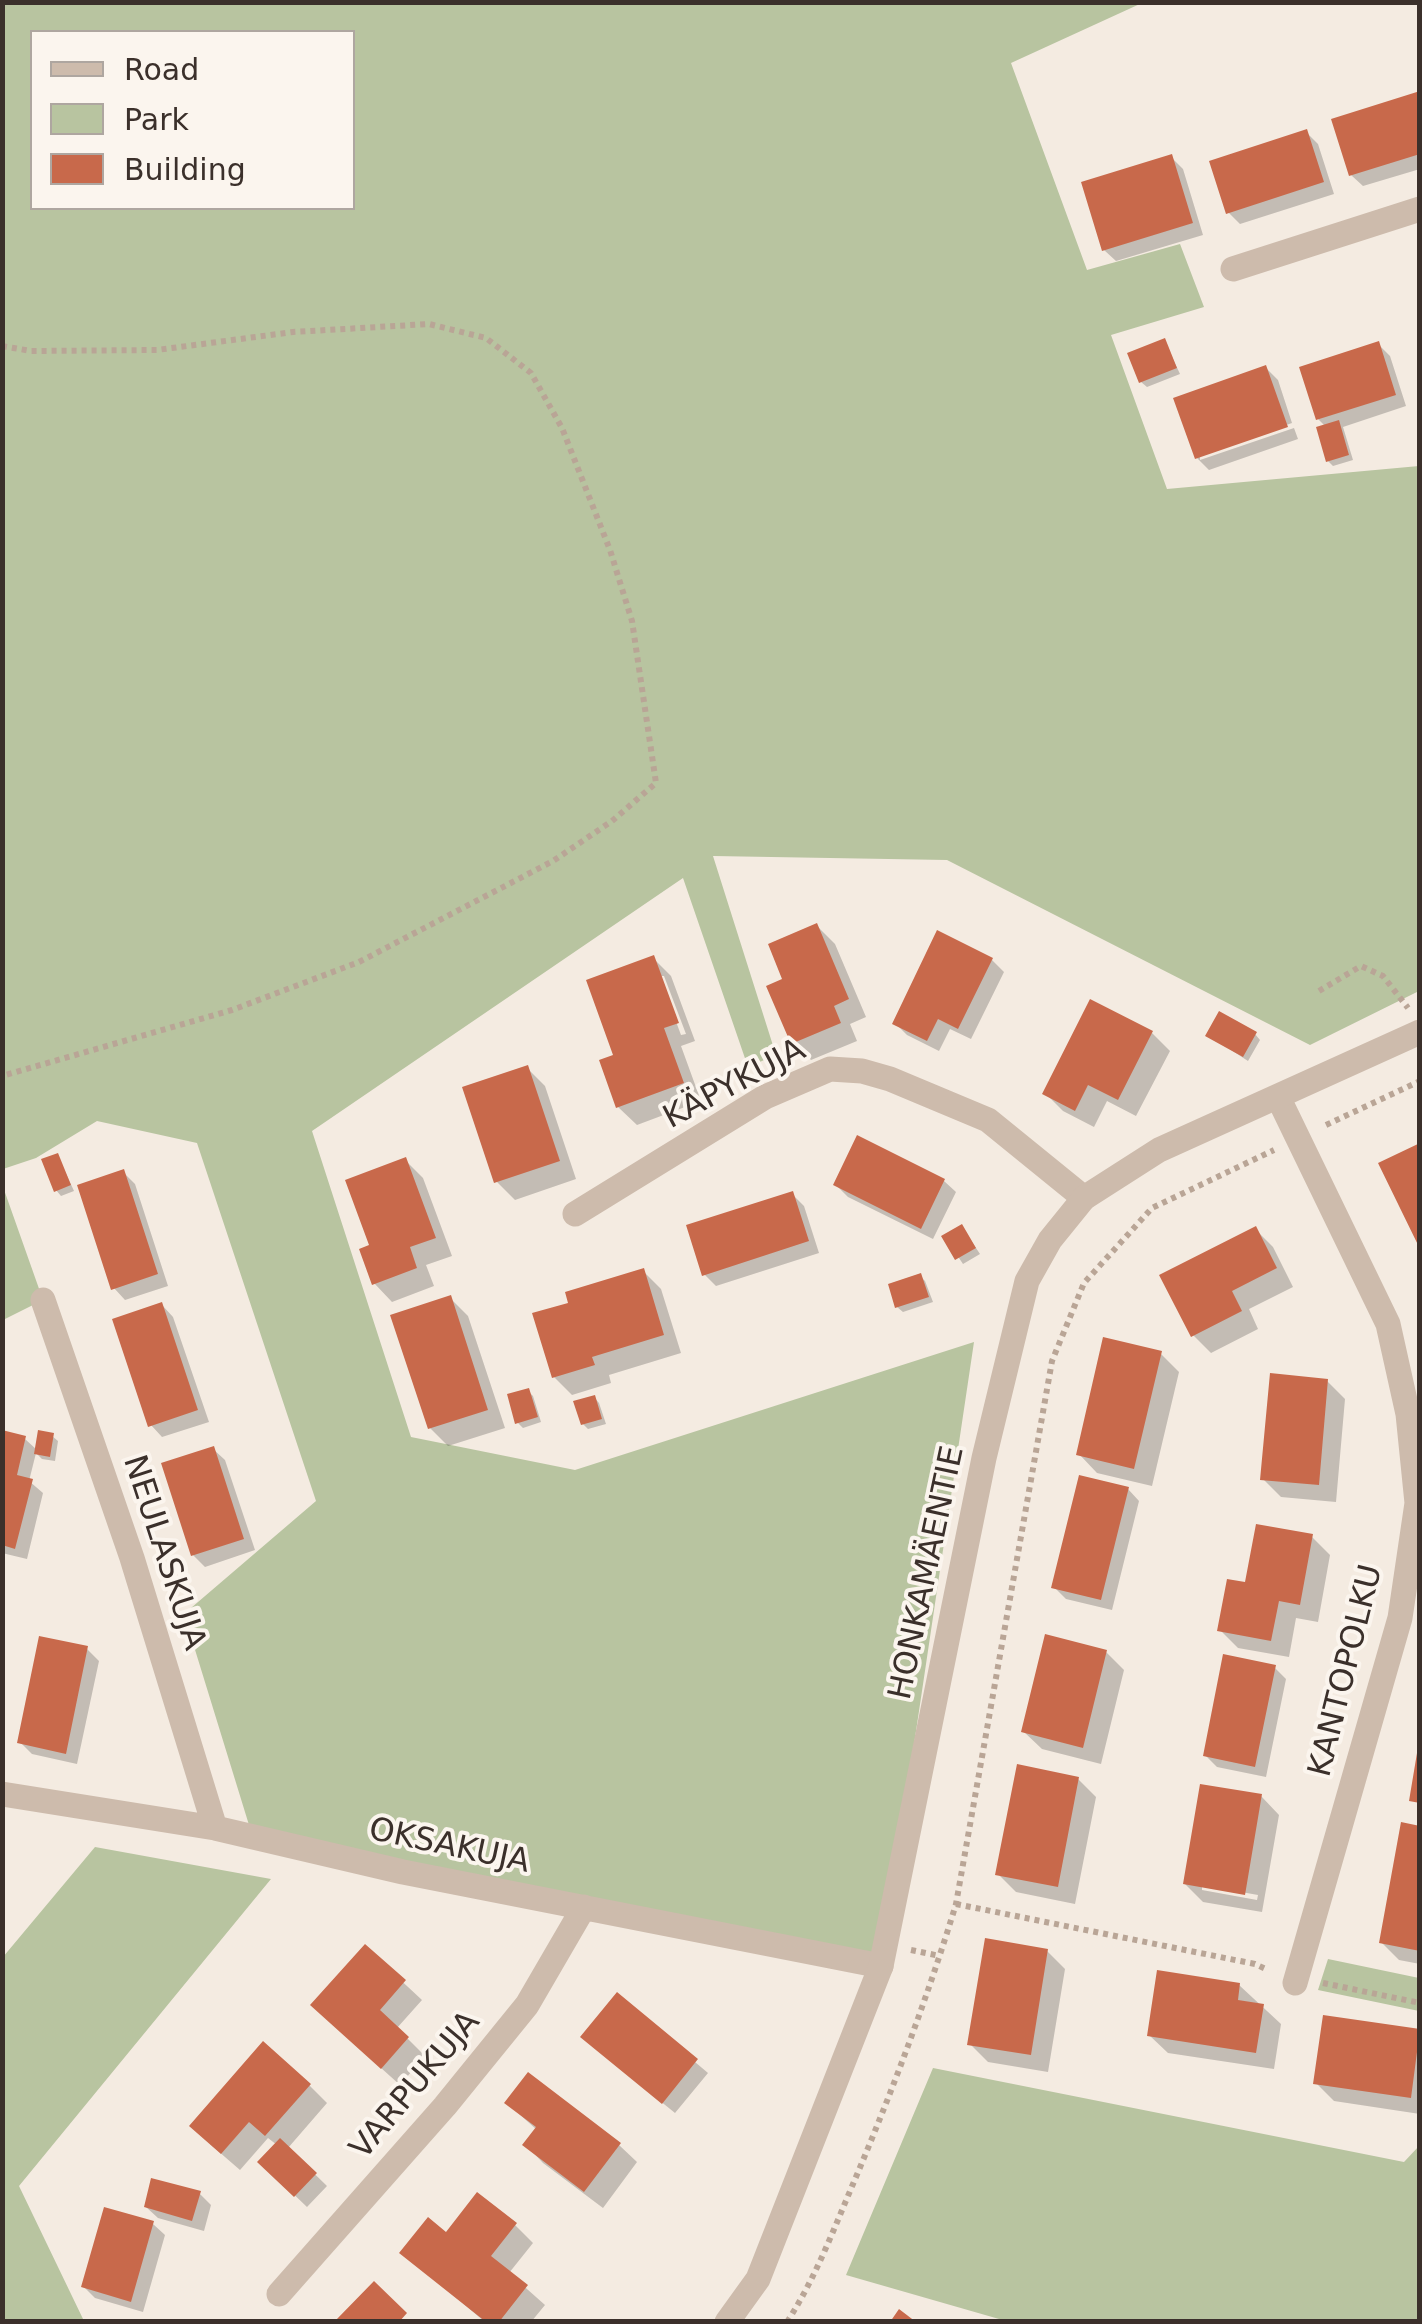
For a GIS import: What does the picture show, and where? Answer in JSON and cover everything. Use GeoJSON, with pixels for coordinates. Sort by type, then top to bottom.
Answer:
{"type":"FeatureCollection","features":[{"type":"Feature","properties":{"kind":"street"},"geometry":{"type":"LineString","coordinates":[[1232,269],[1420,209]]}},
{"type":"Feature","properties":{"kind":"street","name":"HONKAMÄENTIE"},"geometry":{"type":"LineString","coordinates":[[727,2322],[758,2279],[881,1966],[984,1458],[1027,1281],[1050,1240],[1084,1198],[1159,1150],[1278,1097],[1415,1021]]}},
{"type":"Feature","properties":{"kind":"street","name":"KÄPYKUJA"},"geometry":{"type":"LineString","coordinates":[[575,1214],[765,1097],[830,1070],[862,1070],[890,1078],[988,1120],[1084,1198]]}},
{"type":"Feature","properties":{"kind":"street","name":"KANTOPOLKU"},"geometry":{"type":"LineString","coordinates":[[1278,1097],[1388,1324],[1408,1414],[1417,1503],[1400,1618],[1295,1983]]}},
{"type":"Feature","properties":{"kind":"street","name":"NEULASKUJA"},"geometry":{"type":"LineString","coordinates":[[43,1300],[132,1558],[215,1828]]}},
{"type":"Feature","properties":{"kind":"street","name":"OKSAKUJA"},"geometry":{"type":"LineString","coordinates":[[2,1794],[215,1828],[403,1872],[881,1966]]}},
{"type":"Feature","properties":{"kind":"street","name":"VARPUKUJA"},"geometry":{"type":"LineString","coordinates":[[279,2294],[445,2106],[527,2004],[584,1907]]}},
{"type":"Feature","properties":{"kind":"path"},"geometry":{"type":"LineString","coordinates":[[2,346],[32,351],[157,350],[293,332],[429,324],[486,338],[531,373],[562,428],[610,550],[632,620],[656,783],[552,862],[359,962],[232,1010],[2,1076]]}},
{"type":"Feature","properties":{"kind":"path"},"geometry":{"type":"LineString","coordinates":[[1319,991],[1360,966],[1383,976],[1415,1021]]}},
{"type":"Feature","properties":{"kind":"path"},"geometry":{"type":"LineString","coordinates":[[787,2322],[804,2295],[882,2118],[956,1904],[1052,1361],[1084,1283],[1152,1208],[1420,1081]]}},
{"type":"Feature","properties":{"kind":"path"},"geometry":{"type":"LineString","coordinates":[[956,1904],[1255,1964],[1295,1983],[1318,1982],[1420,2004]]}},
{"type":"Feature","properties":{"kind":"green space"},"geometry":{"type":"Polygon","coordinates":[[[2,3],[1142,3],[1011,63],[1087,270],[1180,244],[1204,307],[1111,335],[1167,489],[1419,466],[1419,991],[1310,1045],[947,860],[713,856],[776,1055],[748,1067],[683,878],[312,1131],[411,1437],[575,1470],[974,1342],[881,1966],[253,1838],[184,1614],[316,1501],[197,1143],[97,1121],[36,1158],[3,1169],[2,3]]]}},
{"type":"Feature","properties":{"kind":"green space"},"geometry":{"type":"Polygon","coordinates":[[[2,1184],[43,1300],[3,1320],[2,1320],[2,1184]]]}},
{"type":"Feature","properties":{"kind":"green space"},"geometry":{"type":"Polygon","coordinates":[[[95,1847],[271,1879],[19,2186],[84,2321],[3,2321],[3,1957],[95,1847]]]}},
{"type":"Feature","properties":{"kind":"green space"},"geometry":{"type":"Polygon","coordinates":[[[1328,1959],[1419,1978],[1419,2011],[1318,1990],[1328,1959]]]}},
{"type":"Feature","properties":{"kind":"green space"},"geometry":{"type":"Polygon","coordinates":[[[933,2068],[1404,2162],[1419,2146],[1419,2321],[1006,2321],[846,2275],[933,2068]]]}},
{"type":"Feature","properties":{"kind":"building"},"geometry":{"type":"Polygon","coordinates":[[[1420,91],[1420,154],[1349,176],[1331,119],[1420,91]]]}},
{"type":"Feature","properties":{"kind":"building"},"geometry":{"type":"Polygon","coordinates":[[[1307,129],[1324,182],[1226,214],[1209,161],[1307,129]]]}},
{"type":"Feature","properties":{"kind":"building"},"geometry":{"type":"Polygon","coordinates":[[[1172,154],[1193,223],[1102,251],[1081,182],[1172,154]]]}},
{"type":"Feature","properties":{"kind":"building"},"geometry":{"type":"Polygon","coordinates":[[[1165,338],[1177,368],[1139,383],[1127,353],[1165,338]]]}},
{"type":"Feature","properties":{"kind":"building"},"geometry":{"type":"Polygon","coordinates":[[[1379,341],[1396,395],[1316,420],[1299,367],[1379,341]]]}},
{"type":"Feature","properties":{"kind":"building"},"geometry":{"type":"Polygon","coordinates":[[[1266,365],[1288,427],[1195,459],[1173,398],[1266,365]]]}},
{"type":"Feature","properties":{"kind":"building"},"geometry":{"type":"Polygon","coordinates":[[[1339,420],[1349,455],[1326,462],[1316,427],[1339,420]]]}},
{"type":"Feature","properties":{"kind":"building"},"geometry":{"type":"Polygon","coordinates":[[[817,923],[849,999],[834,1006],[841,1023],[791,1044],[766,986],[782,979],[768,944],[817,923]]]}},
{"type":"Feature","properties":{"kind":"building"},"geometry":{"type":"Polygon","coordinates":[[[937,930],[993,958],[958,1029],[938,1019],[927,1041],[892,1024],[937,930]]]}},
{"type":"Feature","properties":{"kind":"building"},"geometry":{"type":"Polygon","coordinates":[[[654,955],[679,1023],[664,1028],[684,1083],[616,1108],[599,1060],[613,1055],[586,980],[654,955]]]}},
{"type":"Feature","properties":{"kind":"building"},"geometry":{"type":"Polygon","coordinates":[[[1090,999],[1153,1031],[1118,1100],[1088,1085],[1075,1111],[1042,1094],[1090,999]]]}},
{"type":"Feature","properties":{"kind":"building"},"geometry":{"type":"Polygon","coordinates":[[[1219,1011],[1257,1032],[1243,1057],[1205,1036],[1219,1011]]]}},
{"type":"Feature","properties":{"kind":"building"},"geometry":{"type":"Polygon","coordinates":[[[528,1065],[560,1161],[494,1183],[462,1087],[528,1065]]]}},
{"type":"Feature","properties":{"kind":"building"},"geometry":{"type":"Polygon","coordinates":[[[857,1135],[945,1179],[921,1229],[833,1185],[857,1135]]]}},
{"type":"Feature","properties":{"kind":"building"},"geometry":{"type":"Polygon","coordinates":[[[1420,1143],[1420,1249],[1378,1163],[1420,1143]]]}},
{"type":"Feature","properties":{"kind":"building"},"geometry":{"type":"Polygon","coordinates":[[[58,1153],[71,1185],[54,1192],[41,1159],[58,1153]]]}},
{"type":"Feature","properties":{"kind":"building"},"geometry":{"type":"Polygon","coordinates":[[[406,1157],[436,1238],[410,1247],[417,1268],[372,1285],[359,1249],[369,1245],[345,1180],[406,1157]]]}},
{"type":"Feature","properties":{"kind":"building"},"geometry":{"type":"Polygon","coordinates":[[[124,1169],[158,1274],[111,1290],[77,1185],[124,1169]]]}},
{"type":"Feature","properties":{"kind":"building"},"geometry":{"type":"Polygon","coordinates":[[[793,1191],[809,1241],[702,1276],[686,1225],[793,1191]]]}},
{"type":"Feature","properties":{"kind":"building"},"geometry":{"type":"Polygon","coordinates":[[[962,1224],[976,1248],[955,1260],[941,1236],[962,1224]]]}},
{"type":"Feature","properties":{"kind":"building"},"geometry":{"type":"Polygon","coordinates":[[[1256,1226],[1277,1268],[1232,1291],[1242,1311],[1191,1337],[1159,1275],[1256,1226]]]}},
{"type":"Feature","properties":{"kind":"building"},"geometry":{"type":"Polygon","coordinates":[[[644,1268],[664,1335],[592,1357],[595,1365],[552,1378],[532,1313],[568,1303],[565,1292],[644,1268]]]}},
{"type":"Feature","properties":{"kind":"building"},"geometry":{"type":"Polygon","coordinates":[[[921,1273],[929,1297],[895,1308],[888,1284],[921,1273]]]}},
{"type":"Feature","properties":{"kind":"building"},"geometry":{"type":"Polygon","coordinates":[[[451,1295],[488,1410],[428,1429],[390,1315],[451,1295]]]}},
{"type":"Feature","properties":{"kind":"building"},"geometry":{"type":"Polygon","coordinates":[[[162,1302],[198,1410],[148,1427],[112,1319],[162,1302]]]}},
{"type":"Feature","properties":{"kind":"building"},"geometry":{"type":"Polygon","coordinates":[[[1103,1337],[1162,1351],[1134,1469],[1076,1455],[1103,1337]]]}},
{"type":"Feature","properties":{"kind":"building"},"geometry":{"type":"Polygon","coordinates":[[[1270,1373],[1328,1379],[1319,1485],[1260,1480],[1270,1373]]]}},
{"type":"Feature","properties":{"kind":"building"},"geometry":{"type":"Polygon","coordinates":[[[529,1388],[538,1417],[515,1424],[507,1394],[529,1388]]]}},
{"type":"Feature","properties":{"kind":"building"},"geometry":{"type":"Polygon","coordinates":[[[595,1395],[602,1419],[581,1425],[573,1401],[595,1395]]]}},
{"type":"Feature","properties":{"kind":"building"},"geometry":{"type":"Polygon","coordinates":[[[2,1430],[26,1436],[17,1475],[33,1479],[15,1549],[2,1545],[2,1430]]]}},
{"type":"Feature","properties":{"kind":"building"},"geometry":{"type":"Polygon","coordinates":[[[38,1430],[54,1433],[50,1457],[34,1454],[38,1430]]]}},
{"type":"Feature","properties":{"kind":"building"},"geometry":{"type":"Polygon","coordinates":[[[214,1446],[244,1539],[191,1556],[161,1463],[214,1446]]]}},
{"type":"Feature","properties":{"kind":"building"},"geometry":{"type":"Polygon","coordinates":[[[1079,1475],[1129,1487],[1101,1600],[1051,1588],[1079,1475]]]}},
{"type":"Feature","properties":{"kind":"building"},"geometry":{"type":"Polygon","coordinates":[[[1256,1524],[1313,1534],[1300,1605],[1279,1601],[1271,1641],[1217,1631],[1227,1579],[1245,1582],[1256,1524]]]}},
{"type":"Feature","properties":{"kind":"building"},"geometry":{"type":"Polygon","coordinates":[[[1045,1634],[1107,1650],[1083,1748],[1021,1732],[1045,1634]]]}},
{"type":"Feature","properties":{"kind":"building"},"geometry":{"type":"Polygon","coordinates":[[[39,1636],[88,1646],[66,1754],[17,1743],[39,1636]]]}},
{"type":"Feature","properties":{"kind":"building"},"geometry":{"type":"Polygon","coordinates":[[[1223,1654],[1276,1665],[1255,1767],[1203,1756],[1223,1654]]]}},
{"type":"Feature","properties":{"kind":"building"},"geometry":{"type":"Polygon","coordinates":[[[1420,1753],[1420,1803],[1409,1801],[1420,1753]]]}},
{"type":"Feature","properties":{"kind":"building"},"geometry":{"type":"Polygon","coordinates":[[[1017,1764],[1079,1777],[1058,1887],[995,1875],[1017,1764]]]}},
{"type":"Feature","properties":{"kind":"building"},"geometry":{"type":"Polygon","coordinates":[[[1200,1784],[1262,1794],[1245,1895],[1183,1884],[1200,1784]]]}},
{"type":"Feature","properties":{"kind":"building"},"geometry":{"type":"Polygon","coordinates":[[[1401,1822],[1420,1826],[1420,1951],[1379,1943],[1401,1822]]]}},
{"type":"Feature","properties":{"kind":"building"},"geometry":{"type":"Polygon","coordinates":[[[985,1938],[1048,1949],[1031,2055],[967,2045],[985,1938]]]}},
{"type":"Feature","properties":{"kind":"building"},"geometry":{"type":"Polygon","coordinates":[[[365,1944],[406,1980],[380,2010],[409,2037],[381,2069],[310,2005],[365,1944]]]}},
{"type":"Feature","properties":{"kind":"building"},"geometry":{"type":"Polygon","coordinates":[[[1157,1970],[1240,1983],[1238,2000],[1264,2004],[1256,2053],[1147,2036],[1157,1970]]]}},
{"type":"Feature","properties":{"kind":"building"},"geometry":{"type":"Polygon","coordinates":[[[617,1992],[698,2059],[662,2104],[580,2037],[617,1992]]]}},
{"type":"Feature","properties":{"kind":"building"},"geometry":{"type":"Polygon","coordinates":[[[1323,2015],[1420,2029],[1411,2098],[1313,2084],[1323,2015]]]}},
{"type":"Feature","properties":{"kind":"building"},"geometry":{"type":"Polygon","coordinates":[[[263,2041],[311,2084],[265,2136],[249,2122],[221,2154],[189,2126],[263,2041]]]}},
{"type":"Feature","properties":{"kind":"building"},"geometry":{"type":"Polygon","coordinates":[[[528,2072],[621,2143],[584,2192],[522,2145],[536,2127],[504,2103],[528,2072]]]}},
{"type":"Feature","properties":{"kind":"building"},"geometry":{"type":"Polygon","coordinates":[[[280,2138],[317,2173],[294,2197],[257,2162],[280,2138]]]}},
{"type":"Feature","properties":{"kind":"building"},"geometry":{"type":"Polygon","coordinates":[[[151,2178],[201,2191],[192,2221],[144,2207],[151,2178]]]}},
{"type":"Feature","properties":{"kind":"building"},"geometry":{"type":"Polygon","coordinates":[[[477,2192],[517,2223],[491,2256],[528,2285],[499,2322],[486,2322],[399,2253],[428,2217],[446,2232],[477,2192]]]}},
{"type":"Feature","properties":{"kind":"building"},"geometry":{"type":"Polygon","coordinates":[[[104,2207],[154,2221],[131,2302],[81,2287],[104,2207]]]}},
{"type":"Feature","properties":{"kind":"building"},"geometry":{"type":"Polygon","coordinates":[[[374,2281],[407,2313],[399,2322],[338,2322],[336,2320],[374,2281]]]}},
{"type":"Feature","properties":{"kind":"building"},"geometry":{"type":"Polygon","coordinates":[[[899,2309],[916,2322],[890,2322],[899,2309]]]}}]}
